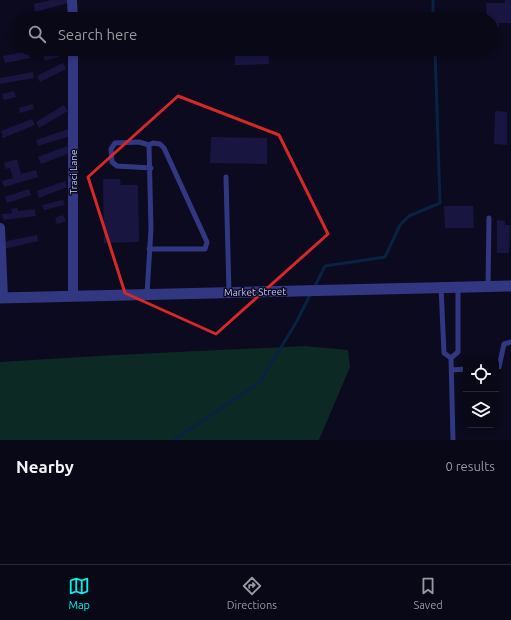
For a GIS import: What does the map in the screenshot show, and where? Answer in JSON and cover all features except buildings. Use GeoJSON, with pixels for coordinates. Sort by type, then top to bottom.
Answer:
{"type":"FeatureCollection","features":[{"type":"Feature","properties":{"kind":"street"},"geometry":{"type":"LineString","coordinates":[[72,0],[73,12]]}},
{"type":"Feature","properties":{"kind":"street","name":"Traci Lane"},"geometry":{"type":"LineString","coordinates":[[73,56],[73,296]]}},
{"type":"Feature","properties":{"kind":"street"},"geometry":{"type":"LineString","coordinates":[[0,228],[1,298]]}},
{"type":"Feature","properties":{"kind":"street","name":"Market Street"},"geometry":{"type":"LineString","coordinates":[[1,298],[511,286]]}},
{"type":"Feature","properties":{"kind":"lane"},"geometry":{"type":"LineString","coordinates":[[149,249],[205,249],[207,242],[164,148],[157,142],[149,145],[139,142],[115,143],[111,149],[112,162],[117,166],[151,168]]}},
{"type":"Feature","properties":{"kind":"lane"},"geometry":{"type":"LineString","coordinates":[[147,294],[151,229],[151,168],[149,145]]}},
{"type":"Feature","properties":{"kind":"lane"},"geometry":{"type":"LineString","coordinates":[[226,178],[229,292]]}},
{"type":"Feature","properties":{"kind":"lane"},"geometry":{"type":"LineString","coordinates":[[488,286],[489,218]]}},
{"type":"Feature","properties":{"kind":"lane"},"geometry":{"type":"LineString","coordinates":[[441,287],[444,353],[451,358],[452,370],[453,440]]}},
{"type":"Feature","properties":{"kind":"lane"},"geometry":{"type":"LineString","coordinates":[[451,358],[458,352],[458,287]]}},
{"type":"Feature","properties":{"kind":"lane"},"geometry":{"type":"LineString","coordinates":[[499,367],[504,344],[511,342]]}},
{"type":"Feature","properties":{"kind":"lane"},"geometry":{"type":"LineString","coordinates":[[452,370],[463,369]]}},
{"type":"Feature","properties":{"kind":"highlighted area"},"geometry":{"type":"Polygon","coordinates":[[[178,96],[279,135],[328,234],[216,334],[125,293],[88,177],[178,96]]]}},
{"type":"Feature","properties":{"kind":"green space"},"geometry":{"type":"Polygon","coordinates":[[[305,346],[348,350],[350,367],[319,440],[0,440],[0,362],[305,346]]]}},
{"type":"Feature","properties":{"kind":"waterway"},"geometry":{"type":"LineString","coordinates":[[433,0],[433,12]]}},
{"type":"Feature","properties":{"kind":"waterway"},"geometry":{"type":"LineString","coordinates":[[314,288],[325,266],[385,257],[400,225],[409,216],[440,203],[435,56]]}},
{"type":"Feature","properties":{"kind":"waterway"},"geometry":{"type":"LineString","coordinates":[[174,440],[260,382],[297,321],[311,293]]}}]}
